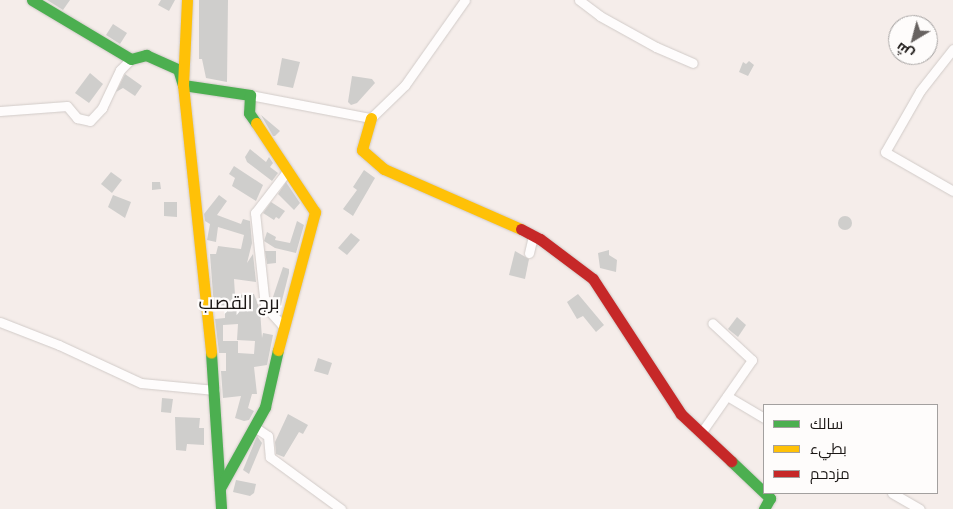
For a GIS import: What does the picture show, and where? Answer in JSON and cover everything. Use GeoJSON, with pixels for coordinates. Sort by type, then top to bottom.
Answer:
{"type":"FeatureCollection","features":[{"type":"Feature","properties":{"kind":"street"},"geometry":{"type":"LineString","coordinates":[[32,0],[131,59]]}},
{"type":"Feature","properties":{"kind":"street"},"geometry":{"type":"LineString","coordinates":[[187,0],[183,85],[215,390],[220,509]]}},
{"type":"Feature","properties":{"kind":"street"},"geometry":{"type":"LineString","coordinates":[[465,0],[405,85],[371,118],[362,150],[384,169],[502,219],[532,235],[593,279],[681,414],[763,491]]}},
{"type":"Feature","properties":{"kind":"street"},"geometry":{"type":"LineString","coordinates":[[579,0],[656,47],[693,63]]}},
{"type":"Feature","properties":{"kind":"street"},"geometry":{"type":"LineString","coordinates":[[953,49],[920,91],[885,152],[953,191]]}},
{"type":"Feature","properties":{"kind":"street"},"geometry":{"type":"LineString","coordinates":[[0,111],[67,106],[76,118],[90,121],[102,108],[120,70],[131,59],[146,55],[178,69],[183,85]]}},
{"type":"Feature","properties":{"kind":"street"},"geometry":{"type":"LineString","coordinates":[[183,85],[371,118]]}},
{"type":"Feature","properties":{"kind":"street"},"geometry":{"type":"LineString","coordinates":[[220,488],[256,428],[265,407],[283,326],[315,212],[248,112],[250,96]]}},
{"type":"Feature","properties":{"kind":"street"},"geometry":{"type":"LineString","coordinates":[[283,326],[266,306],[255,213],[288,170]]}},
{"type":"Feature","properties":{"kind":"street"},"geometry":{"type":"LineString","coordinates":[[529,253],[532,235]]}},
{"type":"Feature","properties":{"kind":"street"},"geometry":{"type":"LineString","coordinates":[[0,322],[59,345],[141,383],[215,390]]}},
{"type":"Feature","properties":{"kind":"street"},"geometry":{"type":"LineString","coordinates":[[701,433],[752,360],[712,323]]}},
{"type":"Feature","properties":{"kind":"street"},"geometry":{"type":"LineString","coordinates":[[727,396],[763,417]]}},
{"type":"Feature","properties":{"kind":"street"},"geometry":{"type":"LineString","coordinates":[[256,428],[268,436],[270,456],[341,509]]}},
{"type":"Feature","properties":{"kind":"street"},"geometry":{"type":"LineString","coordinates":[[764,509],[770,498],[766,494]]}},
{"type":"Feature","properties":{"kind":"street"},"geometry":{"type":"LineString","coordinates":[[894,494],[920,509]]}},
{"type":"Feature","properties":{"kind":"building"},"geometry":{"type":"Polygon","coordinates":[[[47,0],[70,0],[63,10],[47,0]]]}},
{"type":"Feature","properties":{"kind":"building"},"geometry":{"type":"Polygon","coordinates":[[[161,0],[175,0],[169,11],[158,5],[161,0]]]}},
{"type":"Feature","properties":{"kind":"building"},"geometry":{"type":"Polygon","coordinates":[[[199,0],[228,0],[227,82],[206,78],[202,59],[199,59],[199,0]]]}},
{"type":"Feature","properties":{"kind":"building"},"geometry":{"type":"Polygon","coordinates":[[[113,24],[127,33],[120,44],[106,35],[113,24]]]}},
{"type":"Feature","properties":{"kind":"building"},"geometry":{"type":"Polygon","coordinates":[[[282,58],[300,62],[293,88],[277,85],[282,58]]]}},
{"type":"Feature","properties":{"kind":"building"},"geometry":{"type":"Polygon","coordinates":[[[749,61],[754,65],[748,76],[739,72],[743,62],[746,64],[749,61]]]}},
{"type":"Feature","properties":{"kind":"building"},"geometry":{"type":"Polygon","coordinates":[[[90,73],[103,84],[89,103],[75,93],[90,73]]]}},
{"type":"Feature","properties":{"kind":"building"},"geometry":{"type":"Polygon","coordinates":[[[125,74],[142,86],[135,96],[123,88],[116,92],[125,74]]]}},
{"type":"Feature","properties":{"kind":"building"},"geometry":{"type":"Polygon","coordinates":[[[352,76],[372,79],[375,83],[357,103],[351,105],[348,102],[352,76]]]}},
{"type":"Feature","properties":{"kind":"building"},"geometry":{"type":"Polygon","coordinates":[[[261,115],[280,131],[275,136],[273,136],[261,115]]]}},
{"type":"Feature","properties":{"kind":"building"},"geometry":{"type":"Polygon","coordinates":[[[250,149],[266,162],[269,157],[273,163],[270,167],[278,173],[272,181],[247,162],[245,157],[250,149]]]}},
{"type":"Feature","properties":{"kind":"building"},"geometry":{"type":"Polygon","coordinates":[[[234,166],[263,185],[256,201],[232,186],[235,178],[229,174],[234,166]]]}},
{"type":"Feature","properties":{"kind":"building"},"geometry":{"type":"Polygon","coordinates":[[[364,170],[375,178],[353,216],[343,209],[357,190],[353,187],[364,170]]]}},
{"type":"Feature","properties":{"kind":"building"},"geometry":{"type":"Polygon","coordinates":[[[111,172],[122,180],[112,193],[101,184],[111,172]]]}},
{"type":"Feature","properties":{"kind":"building"},"geometry":{"type":"Polygon","coordinates":[[[152,182],[160,182],[161,189],[152,190],[152,182]]]}},
{"type":"Feature","properties":{"kind":"building"},"geometry":{"type":"Polygon","coordinates":[[[286,182],[300,203],[294,210],[278,194],[286,182]]]}},
{"type":"Feature","properties":{"kind":"building"},"geometry":{"type":"Polygon","coordinates":[[[113,195],[131,202],[125,218],[108,207],[113,195]]]}},
{"type":"Feature","properties":{"kind":"building"},"geometry":{"type":"Polygon","coordinates":[[[219,195],[227,201],[217,215],[241,224],[243,219],[250,221],[252,243],[247,263],[253,254],[256,282],[234,279],[235,295],[254,294],[260,310],[262,338],[263,333],[273,335],[267,365],[254,367],[257,394],[252,394],[248,408],[254,411],[249,420],[244,421],[235,418],[241,396],[223,398],[221,371],[226,371],[226,353],[219,353],[215,319],[225,318],[225,307],[214,308],[210,254],[216,254],[218,246],[241,249],[244,235],[218,227],[216,242],[207,240],[210,224],[205,221],[204,214],[219,195]],[[238,324],[223,325],[223,341],[238,341],[238,353],[254,354],[255,341],[237,340],[238,324]]]}},
{"type":"Feature","properties":{"kind":"building"},"geometry":{"type":"Polygon","coordinates":[[[164,202],[177,202],[177,217],[164,216],[164,202]]]}},
{"type":"Feature","properties":{"kind":"building"},"geometry":{"type":"Polygon","coordinates":[[[271,202],[285,211],[279,219],[276,217],[274,220],[263,213],[271,202]]]}},
{"type":"Feature","properties":{"kind":"building"},"geometry":{"type":"Polygon","coordinates":[[[842,216],[848,216],[852,223],[848,230],[842,230],[838,226],[838,220],[842,216]]]}},
{"type":"Feature","properties":{"kind":"building"},"geometry":{"type":"Polygon","coordinates":[[[297,221],[304,225],[296,253],[275,248],[264,241],[267,232],[276,237],[275,240],[290,243],[297,221]]]}},
{"type":"Feature","properties":{"kind":"building"},"geometry":{"type":"Polygon","coordinates":[[[351,233],[360,240],[347,255],[338,248],[351,233]]]}},
{"type":"Feature","properties":{"kind":"building"},"geometry":{"type":"Polygon","coordinates":[[[609,250],[609,255],[617,260],[616,272],[600,268],[598,253],[609,250]]]}},
{"type":"Feature","properties":{"kind":"building"},"geometry":{"type":"Polygon","coordinates":[[[265,251],[276,251],[276,263],[267,264],[265,251]]]}},
{"type":"Feature","properties":{"kind":"building"},"geometry":{"type":"Polygon","coordinates":[[[515,251],[529,259],[525,279],[509,275],[515,251]]]}},
{"type":"Feature","properties":{"kind":"building"},"geometry":{"type":"Polygon","coordinates":[[[283,267],[289,269],[289,273],[279,312],[271,303],[283,267]]]}},
{"type":"Feature","properties":{"kind":"building"},"geometry":{"type":"Polygon","coordinates":[[[578,294],[604,325],[596,332],[583,316],[577,319],[567,302],[578,294]]]}},
{"type":"Feature","properties":{"kind":"building"},"geometry":{"type":"Polygon","coordinates":[[[737,317],[746,325],[738,337],[728,329],[737,317]]]}},
{"type":"Feature","properties":{"kind":"building"},"geometry":{"type":"Polygon","coordinates":[[[318,358],[332,363],[328,375],[314,371],[318,358]]]}},
{"type":"Feature","properties":{"kind":"building"},"geometry":{"type":"Polygon","coordinates":[[[162,398],[173,399],[171,413],[161,412],[162,398]]]}},
{"type":"Feature","properties":{"kind":"building"},"geometry":{"type":"Polygon","coordinates":[[[288,414],[308,425],[303,434],[299,432],[284,457],[276,454],[275,442],[288,414]]]}},
{"type":"Feature","properties":{"kind":"building"},"geometry":{"type":"Polygon","coordinates":[[[175,417],[200,418],[199,428],[204,428],[204,445],[187,444],[186,451],[176,450],[175,417]]]}},
{"type":"Feature","properties":{"kind":"building"},"geometry":{"type":"Polygon","coordinates":[[[257,436],[262,443],[249,474],[243,470],[257,436]]]}},
{"type":"Feature","properties":{"kind":"building"},"geometry":{"type":"Polygon","coordinates":[[[236,480],[256,484],[254,493],[250,496],[233,492],[236,480]]]}},
{"type":"Feature","properties":{"kind":"traffic: fast"},"geometry":{"type":"LineString","coordinates":[[32,0],[131,59],[146,55],[178,69],[183,85],[250,95],[249,113],[256,123]]}},
{"type":"Feature","properties":{"kind":"traffic: fast"},"geometry":{"type":"LineString","coordinates":[[220,488],[265,407],[278,350]]}},
{"type":"Feature","properties":{"kind":"traffic: fast"},"geometry":{"type":"LineString","coordinates":[[211,353],[221,509]]}},
{"type":"Feature","properties":{"kind":"traffic: fast"},"geometry":{"type":"LineString","coordinates":[[731,461],[763,491]]}},
{"type":"Feature","properties":{"kind":"traffic: fast"},"geometry":{"type":"LineString","coordinates":[[764,509],[770,498],[766,494]]}},
{"type":"Feature","properties":{"kind":"traffic: slow"},"geometry":{"type":"LineString","coordinates":[[187,0],[183,85],[211,353]]}},
{"type":"Feature","properties":{"kind":"traffic: slow"},"geometry":{"type":"LineString","coordinates":[[371,118],[362,150],[384,169],[521,229]]}},
{"type":"Feature","properties":{"kind":"traffic: slow"},"geometry":{"type":"LineString","coordinates":[[256,123],[315,212],[278,350]]}},
{"type":"Feature","properties":{"kind":"traffic: jam"},"geometry":{"type":"LineString","coordinates":[[521,229],[540,239],[593,279],[681,414],[731,461]]}},
{"type":"Feature","properties":{"kind":"district","name":"برج القصب"},"geometry":{"type":"Point","coordinates":[239,303]}}]}
